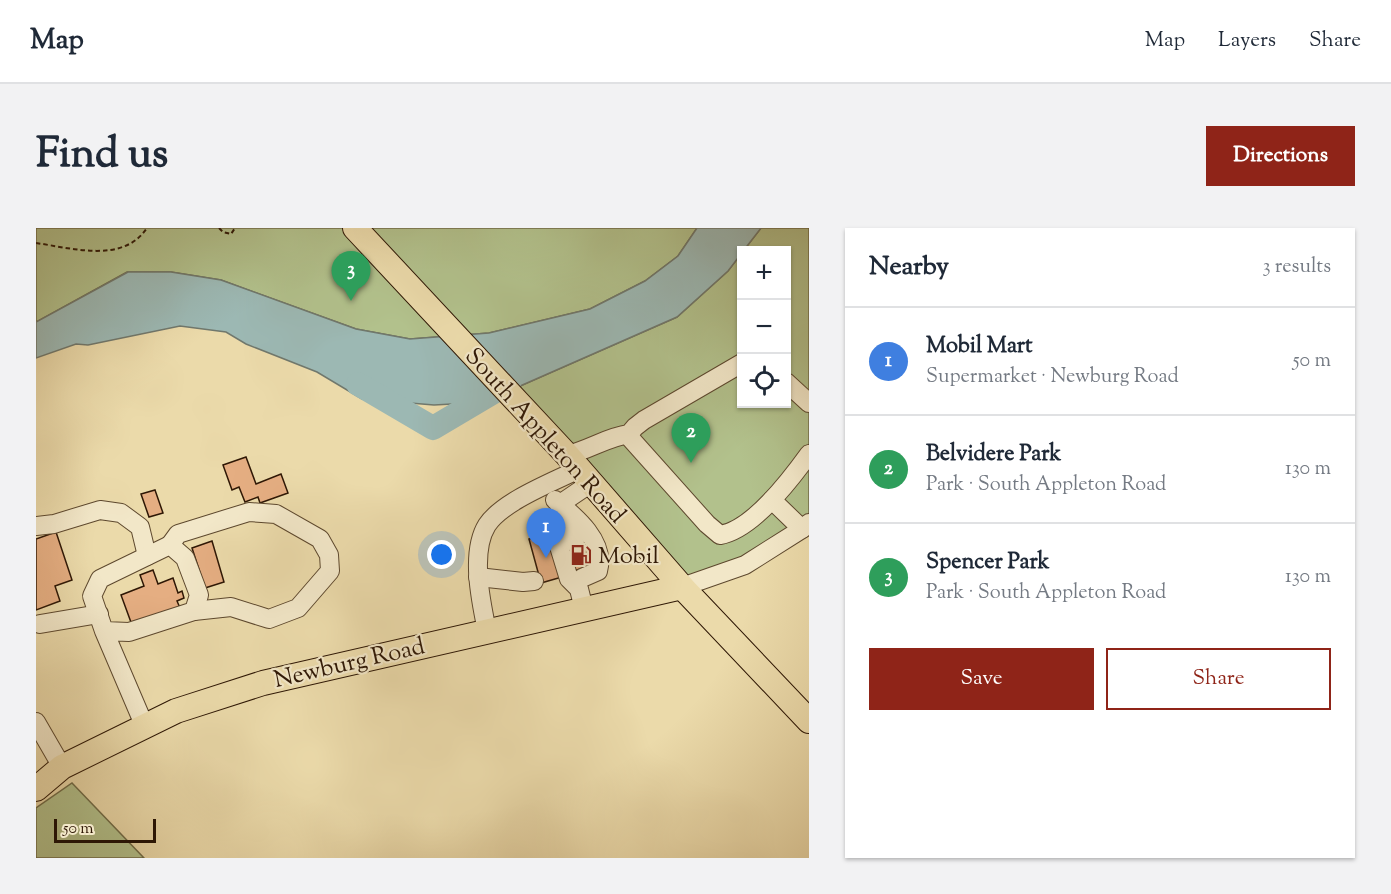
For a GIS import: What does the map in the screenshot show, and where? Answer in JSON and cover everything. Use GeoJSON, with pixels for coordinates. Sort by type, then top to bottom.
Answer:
{"type":"FeatureCollection","features":[{"type":"Feature","properties":{"kind":"main road","name":"South Appleton Road"},"geometry":{"type":"LineString","coordinates":[[356,228],[533,418],[682,587],[809,721]]}},
{"type":"Feature","properties":{"kind":"main road","name":"Newburg Road"},"geometry":{"type":"LineString","coordinates":[[36,789],[62,767],[176,711],[263,682],[487,631],[582,586],[682,587]]}},
{"type":"Feature","properties":{"kind":"street"},"geometry":{"type":"LineString","coordinates":[[629,434],[634,426],[737,365]]}},
{"type":"Feature","properties":{"kind":"street"},"geometry":{"type":"LineString","coordinates":[[791,387],[809,404]]}},
{"type":"Feature","properties":{"kind":"street"},"geometry":{"type":"LineString","coordinates":[[560,513],[592,536],[601,562],[598,572],[582,586],[569,579],[558,543],[560,513],[579,469],[584,451],[614,436],[629,434]]}},
{"type":"Feature","properties":{"kind":"street"},"geometry":{"type":"LineString","coordinates":[[629,434],[707,525],[720,535],[733,531],[772,500],[809,454]]}},
{"type":"Feature","properties":{"kind":"street"},"geometry":{"type":"LineString","coordinates":[[487,631],[478,577],[479,554],[486,526],[494,517],[528,494],[579,469]]}},
{"type":"Feature","properties":{"kind":"street"},"geometry":{"type":"LineString","coordinates":[[542,488],[560,513],[576,543]]}},
{"type":"Feature","properties":{"kind":"street"},"geometry":{"type":"LineString","coordinates":[[682,587],[745,565],[806,526],[772,500]]}},
{"type":"Feature","properties":{"kind":"street"},"geometry":{"type":"LineString","coordinates":[[36,526],[54,524],[100,510],[121,513],[140,527],[147,556]]}},
{"type":"Feature","properties":{"kind":"street"},"geometry":{"type":"LineString","coordinates":[[40,624],[101,623],[129,632],[194,611],[231,607],[268,619],[298,608],[330,571],[329,555],[320,539],[276,514],[249,512],[178,534],[170,545],[100,579],[92,596],[101,623],[145,727]]}},
{"type":"Feature","properties":{"kind":"street"},"geometry":{"type":"LineString","coordinates":[[170,545],[185,558],[200,595],[194,611]]}},
{"type":"Feature","properties":{"kind":"street"},"geometry":{"type":"LineString","coordinates":[[478,577],[534,581]]}},
{"type":"Feature","properties":{"kind":"street"},"geometry":{"type":"LineString","coordinates":[[36,722],[62,767]]}},
{"type":"Feature","properties":{"kind":"path"},"geometry":{"type":"LineString","coordinates":[[36,243],[90,251],[118,250],[140,238],[147,228]]}},
{"type":"Feature","properties":{"kind":"path"},"geometry":{"type":"LineString","coordinates":[[219,228],[231,234],[235,228]]}},
{"type":"Feature","properties":{"kind":"green space"},"geometry":{"type":"Polygon","coordinates":[[[36,228],[697,228],[678,256],[645,281],[590,309],[489,333],[410,339],[356,329],[221,280],[171,272],[127,272],[36,322],[36,228]]]}},
{"type":"Feature","properties":{"kind":"green space"},"geometry":{"type":"Polygon","coordinates":[[[761,228],[809,228],[809,522],[802,529],[682,587],[511,390],[677,317],[728,271],[737,259],[737,408],[791,408],[791,246],[747,246],[761,228]]]}},
{"type":"Feature","properties":{"kind":"green space"},"geometry":{"type":"Polygon","coordinates":[[[72,783],[144,858],[36,858],[36,808],[72,783]]]}},
{"type":"Feature","properties":{"kind":"water"},"geometry":{"type":"Polygon","coordinates":[[[697,228],[761,228],[747,246],[737,246],[737,259],[728,271],[677,317],[511,390],[470,403],[434,405],[362,399],[317,372],[246,344],[226,332],[180,326],[88,345],[76,344],[36,358],[36,322],[128,272],[171,272],[221,280],[356,329],[410,339],[489,333],[590,309],[645,281],[678,256],[697,228]]]}},
{"type":"Feature","properties":{"kind":"building"},"geometry":{"type":"Polygon","coordinates":[[[246,457],[256,484],[281,474],[288,493],[260,503],[258,497],[245,502],[239,487],[232,490],[223,465],[246,457]]]}},
{"type":"Feature","properties":{"kind":"building"},"geometry":{"type":"Polygon","coordinates":[[[155,490],[163,513],[149,517],[141,494],[155,490]]]}},
{"type":"Feature","properties":{"kind":"building"},"geometry":{"type":"Polygon","coordinates":[[[56,532],[72,580],[55,586],[60,601],[36,610],[36,539],[56,532]]]}},
{"type":"Feature","properties":{"kind":"building"},"geometry":{"type":"Polygon","coordinates":[[[550,533],[562,577],[541,583],[529,539],[550,533]]]}},
{"type":"Feature","properties":{"kind":"building","name":"Mobil"},"geometry":{"type":"Polygon","coordinates":[[[589,540],[596,565],[573,571],[566,545],[589,540]]]}},
{"type":"Feature","properties":{"kind":"building"},"geometry":{"type":"Polygon","coordinates":[[[212,541],[224,582],[205,588],[192,548],[212,541]]]}},
{"type":"Feature","properties":{"kind":"building"},"geometry":{"type":"Polygon","coordinates":[[[153,570],[158,584],[173,578],[178,593],[182,591],[184,598],[177,601],[180,608],[132,625],[121,595],[144,586],[140,575],[153,570]]]}},
{"type":"Feature","properties":{"kind":"waterway"},"geometry":{"type":"LineString","coordinates":[[358,384],[433,428],[509,383]]}},
{"type":"Feature","properties":{"kind":"tunnel"},"geometry":{"type":"LineString","coordinates":[[575,543],[583,569]]}},
{"type":"Feature","properties":{"kind":"place","name":"Spencer Park"},"geometry":{"type":"Point","coordinates":[351,301]}},
{"type":"Feature","properties":{"kind":"place","name":"Belvidere Park"},"geometry":{"type":"Point","coordinates":[691,463]}},
{"type":"Feature","properties":{"kind":"place","name":"Mobil"},"geometry":{"type":"Point","coordinates":[581,555]}},
{"type":"Feature","properties":{"kind":"place","name":"Mobil Mart"},"geometry":{"type":"Point","coordinates":[546,558]}}]}
